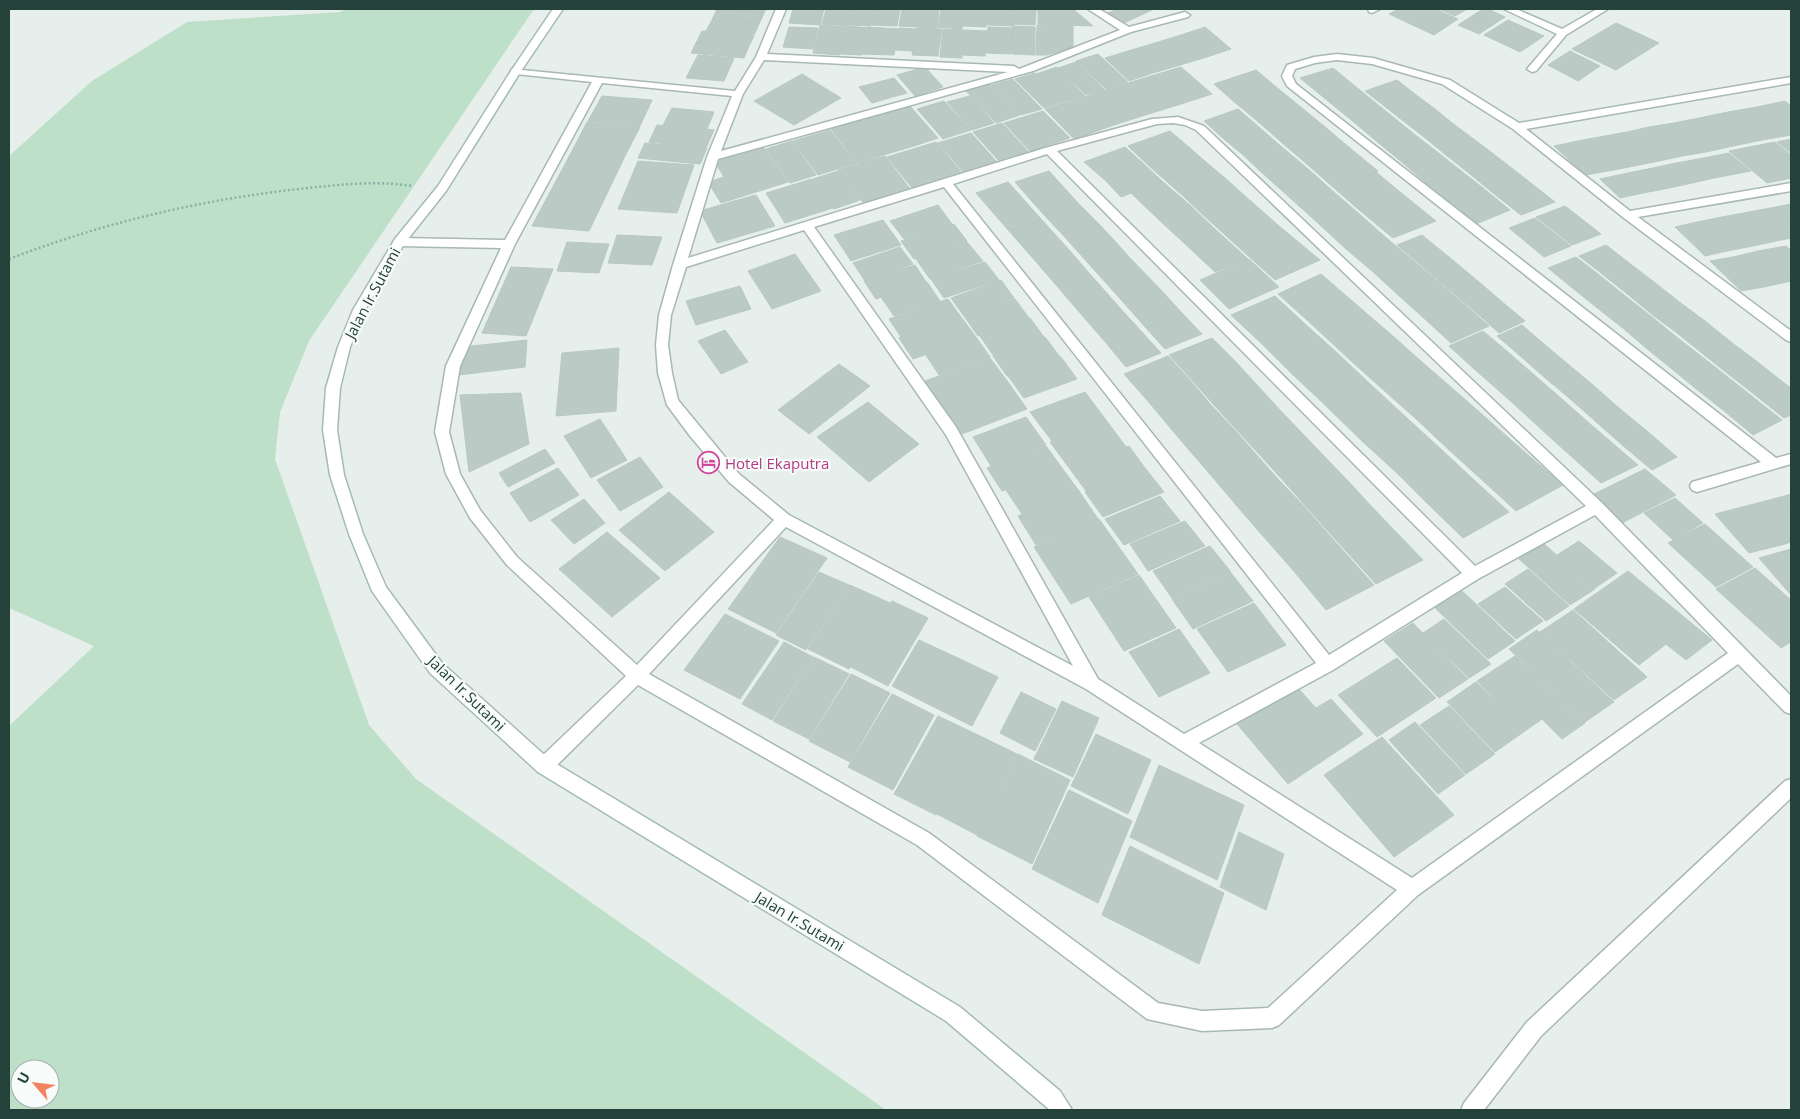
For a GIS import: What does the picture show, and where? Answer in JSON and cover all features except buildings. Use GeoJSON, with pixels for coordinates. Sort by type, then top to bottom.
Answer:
{"type":"FeatureCollection","features":[{"type":"Feature","properties":{"kind":"street","name":"Jalan Ir.Sutami"},"geometry":{"type":"LineString","coordinates":[[558,9],[516,71],[442,188],[399,242],[359,310],[342,355],[333,388],[330,430],[337,475],[356,534],[380,590],[436,668],[544,766],[953,1014],[1053,1098],[1062,1110]]}},
{"type":"Feature","properties":{"kind":"street"},"geometry":{"type":"LineString","coordinates":[[781,9],[761,57],[738,94],[713,157],[665,315],[662,346],[665,373],[672,400],[694,432],[734,478],[784,519],[1092,684],[1412,889]]}},
{"type":"Feature","properties":{"kind":"street"},"geometry":{"type":"LineString","coordinates":[[1093,9],[1128,30]]}},
{"type":"Feature","properties":{"kind":"street"},"geometry":{"type":"LineString","coordinates":[[1509,9],[1563,33]]}},
{"type":"Feature","properties":{"kind":"street"},"geometry":{"type":"LineString","coordinates":[[1532,69],[1563,33],[1603,9]]}},
{"type":"Feature","properties":{"kind":"street"},"geometry":{"type":"LineString","coordinates":[[713,157],[1029,69],[1128,30],[1185,16]]}},
{"type":"Feature","properties":{"kind":"street"},"geometry":{"type":"LineString","coordinates":[[761,57],[1029,69]]}},
{"type":"Feature","properties":{"kind":"street"},"geometry":{"type":"LineString","coordinates":[[1774,464],[1292,86],[1287,76],[1288,71],[1291,67],[1314,60],[1337,57],[1373,62],[1446,82],[1518,127],[1628,215],[1791,336]]}},
{"type":"Feature","properties":{"kind":"street"},"geometry":{"type":"LineString","coordinates":[[516,71],[738,94]]}},
{"type":"Feature","properties":{"kind":"street"},"geometry":{"type":"LineString","coordinates":[[1518,127],[1791,80]]}},
{"type":"Feature","properties":{"kind":"street"},"geometry":{"type":"LineString","coordinates":[[598,81],[509,244],[454,366],[442,432],[453,474],[475,514],[512,561],[637,676],[922,839],[1154,1012],[1202,1020],[1272,1018],[1412,889],[1739,654]]}},
{"type":"Feature","properties":{"kind":"street"},"geometry":{"type":"LineString","coordinates":[[679,265],[1049,150],[1156,121],[1182,120],[1200,128],[1598,507],[1791,708]]}},
{"type":"Feature","properties":{"kind":"street"},"geometry":{"type":"LineString","coordinates":[[1049,150],[1473,574]]}},
{"type":"Feature","properties":{"kind":"street"},"geometry":{"type":"LineString","coordinates":[[946,182],[1327,665]]}},
{"type":"Feature","properties":{"kind":"street"},"geometry":{"type":"LineString","coordinates":[[1628,215],[1791,187]]}},
{"type":"Feature","properties":{"kind":"street"},"geometry":{"type":"LineString","coordinates":[[806,226],[951,431],[1092,684]]}},
{"type":"Feature","properties":{"kind":"street"},"geometry":{"type":"LineString","coordinates":[[399,242],[509,244]]}},
{"type":"Feature","properties":{"kind":"street"},"geometry":{"type":"LineString","coordinates":[[1773,323],[1791,320]]}},
{"type":"Feature","properties":{"kind":"street"},"geometry":{"type":"LineString","coordinates":[[1697,486],[1791,459]]}},
{"type":"Feature","properties":{"kind":"street"},"geometry":{"type":"LineString","coordinates":[[1185,742],[1327,665],[1473,574],[1598,507]]}},
{"type":"Feature","properties":{"kind":"street"},"geometry":{"type":"LineString","coordinates":[[544,766],[637,676],[784,519]]}},
{"type":"Feature","properties":{"kind":"street"},"geometry":{"type":"LineString","coordinates":[[1471,1110],[1534,1029],[1791,787]]}},
{"type":"Feature","properties":{"kind":"path"},"geometry":{"type":"LineString","coordinates":[[9,259],[48,243],[107,226],[166,211],[254,193],[374,182],[442,188]]}},
{"type":"Feature","properties":{"kind":"green space"},"geometry":{"type":"Polygon","coordinates":[[[347,9],[534,9],[309,341],[280,412],[275,459],[369,725],[416,779],[886,1110],[9,1110],[9,726],[94,646],[9,608],[9,156],[92,81],[187,22],[340,12],[347,9]]]}},
{"type":"Feature","properties":{"kind":"place","name":"Hotel Ekaputra"},"geometry":{"type":"Point","coordinates":[709,463]}}]}
